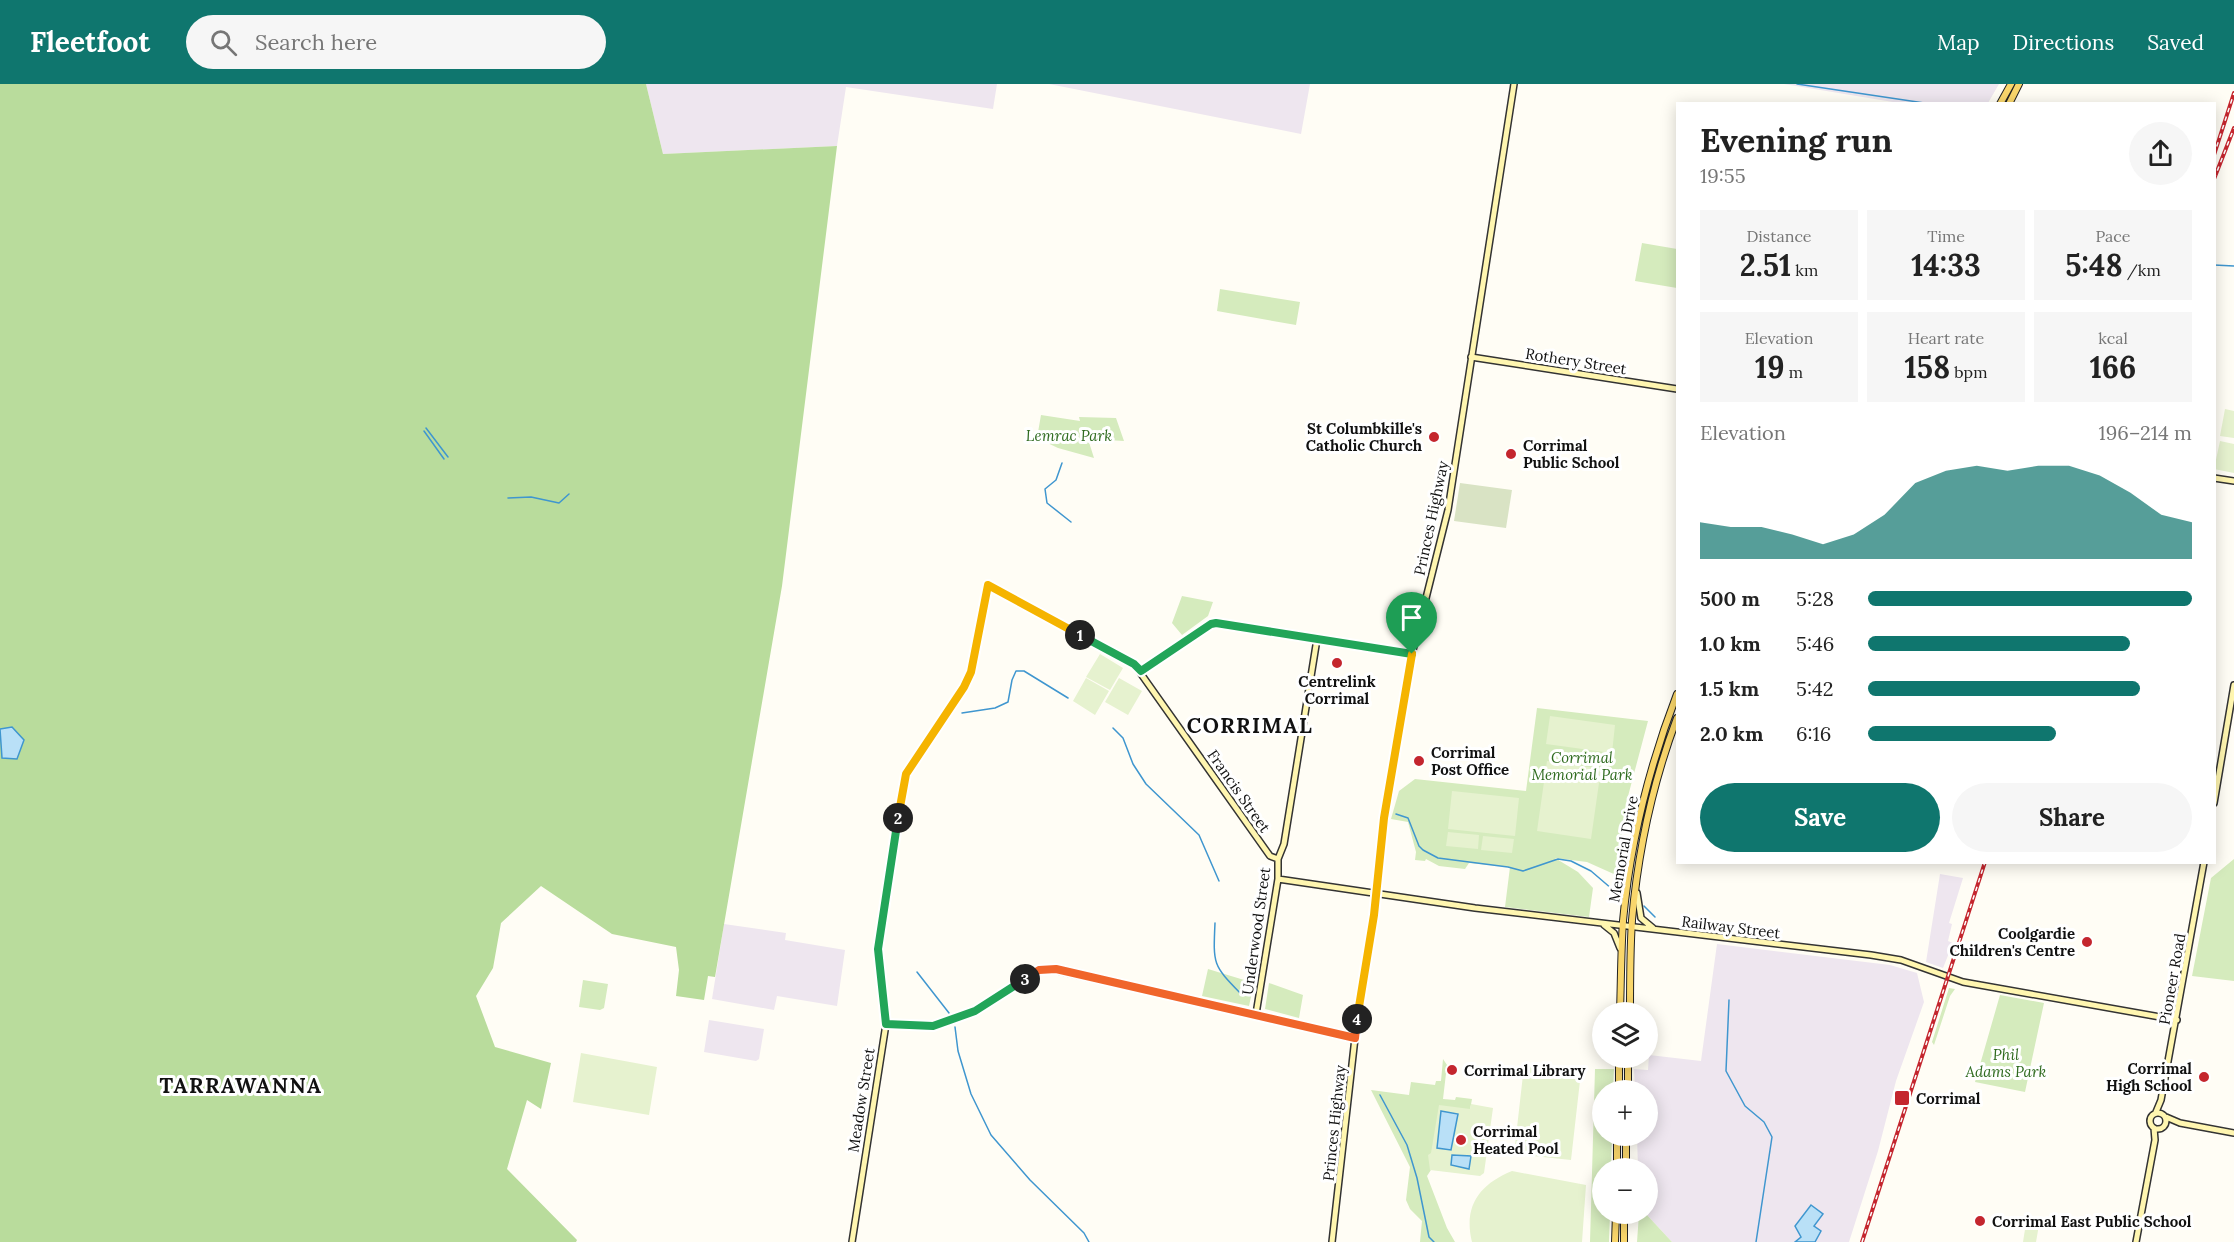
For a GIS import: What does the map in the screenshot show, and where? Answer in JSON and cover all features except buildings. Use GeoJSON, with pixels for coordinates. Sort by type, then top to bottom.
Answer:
{"type":"FeatureCollection","features":[{"type":"Feature","properties":{"kind":"main road","name":"Princes Highway"},"geometry":{"type":"LineString","coordinates":[[1332,1242],[1355,1038],[1376,895],[1384,818],[1412,654],[1446,516],[1514,84]]}},
{"type":"Feature","properties":{"kind":"main road"},"geometry":{"type":"LineString","coordinates":[[2001,102],[2011,84]]}},
{"type":"Feature","properties":{"kind":"main road"},"geometry":{"type":"LineString","coordinates":[[2010,102],[2019,84]]}},
{"type":"Feature","properties":{"kind":"main road","name":"Rothery Street"},"geometry":{"type":"LineString","coordinates":[[1471,357],[1676,389]]}},
{"type":"Feature","properties":{"kind":"main road"},"geometry":{"type":"LineString","coordinates":[[2216,478],[2234,481]]}},
{"type":"Feature","properties":{"kind":"main road","name":"Francis Street"},"geometry":{"type":"LineString","coordinates":[[988,585],[1134,664],[1270,856],[1278,859]]}},
{"type":"Feature","properties":{"kind":"main road","name":"Meadow Street"},"geometry":{"type":"LineString","coordinates":[[852,1242],[886,1024],[878,949],[902,790],[906,774],[964,687],[971,672],[988,585]]}},
{"type":"Feature","properties":{"kind":"main road"},"geometry":{"type":"LineString","coordinates":[[1141,671],[1211,624],[1412,654]]}},
{"type":"Feature","properties":{"kind":"main road","name":"Underwood Street"},"geometry":{"type":"LineString","coordinates":[[1256,1014],[1278,879],[1278,859],[1284,843],[1317,639]]}},
{"type":"Feature","properties":{"kind":"main road"},"geometry":{"type":"LineString","coordinates":[[2216,791],[2234,685]]}},
{"type":"Feature","properties":{"kind":"main road","name":"Memorial Drive"},"geometry":{"type":"LineString","coordinates":[[1620,1002],[1623,926],[1630,866],[1654,757],[1676,697]]}},
{"type":"Feature","properties":{"kind":"main road","name":"Memorial Drive"},"geometry":{"type":"LineString","coordinates":[[1629,1002],[1636,885],[1656,783],[1676,721]]}},
{"type":"Feature","properties":{"kind":"main road","name":"Pioneer Road"},"geometry":{"type":"LineString","coordinates":[[2161,1100],[2165,1116],[2160,1127],[2150,1120],[2161,1100],[2204,864]]}},
{"type":"Feature","properties":{"kind":"main road","name":"Railway Street"},"geometry":{"type":"LineString","coordinates":[[1278,879],[1376,895],[1901,960],[1963,982],[2177,1020]]}},
{"type":"Feature","properties":{"kind":"main road"},"geometry":{"type":"LineString","coordinates":[[1636,885],[1641,918],[1655,930]]}},
{"type":"Feature","properties":{"kind":"main road"},"geometry":{"type":"LineString","coordinates":[[1598,923],[1608,927],[1616,935],[1622,955]]}},
{"type":"Feature","properties":{"kind":"main road"},"geometry":{"type":"LineString","coordinates":[[886,1024],[923,1027],[965,1015],[993,1000],[1032,973],[1050,969],[1355,1038]]}},
{"type":"Feature","properties":{"kind":"main road"},"geometry":{"type":"LineString","coordinates":[[2156,1112],[2180,1124]]}},
{"type":"Feature","properties":{"kind":"main road"},"geometry":{"type":"LineString","coordinates":[[2136,1242],[2155,1140],[2160,1127],[2180,1124],[2234,1133]]}},
{"type":"Feature","properties":{"kind":"main road"},"geometry":{"type":"LineString","coordinates":[[1615,1242],[1616,1224]]}},
{"type":"Feature","properties":{"kind":"main road"},"geometry":{"type":"LineString","coordinates":[[1624,1224],[1624,1242]]}},
{"type":"Feature","properties":{"kind":"shaded area"},"geometry":{"type":"Polygon","coordinates":[[[646,84],[997,84],[993,109],[846,87],[837,146],[663,154],[646,84]]]}},
{"type":"Feature","properties":{"kind":"shaded area"},"geometry":{"type":"Polygon","coordinates":[[[1049,84],[1310,84],[1301,134],[1049,84]]]}},
{"type":"Feature","properties":{"kind":"shaded area"},"geometry":{"type":"Polygon","coordinates":[[[1784,84],[1999,84],[1989,102],[1893,102],[1784,84]]]}},
{"type":"Feature","properties":{"kind":"shaded area"},"geometry":{"type":"Polygon","coordinates":[[[1940,874],[1963,878],[1949,923],[1952,924],[1948,941],[1953,943],[1943,968],[1926,962],[1940,874]]]}},
{"type":"Feature","properties":{"kind":"shaded area"},"geometry":{"type":"Polygon","coordinates":[[[724,924],[786,933],[785,940],[845,950],[837,1006],[777,996],[774,1010],[712,999],[724,924]]]}},
{"type":"Feature","properties":{"kind":"shaded area"},"geometry":{"type":"Polygon","coordinates":[[[1717,944],[1890,965],[1917,973],[1924,1002],[1896,1081],[1878,1151],[1849,1242],[1672,1242],[1655,1224],[1658,1224],[1658,1158],[1638,1158],[1637,1146],[1658,1146],[1658,1080],[1635,1080],[1634,1069],[1658,1068],[1658,1056],[1701,1061],[1717,944]]]}},
{"type":"Feature","properties":{"kind":"shaded area"},"geometry":{"type":"Polygon","coordinates":[[[709,1020],[764,1029],[759,1059],[756,1061],[704,1052],[709,1020]]]}},
{"type":"Feature","properties":{"kind":"green space"},"geometry":{"type":"Polygon","coordinates":[[[0,84],[646,84],[663,154],[837,146],[782,586],[715,977],[708,976],[704,1000],[676,996],[679,970],[676,947],[612,934],[541,886],[501,923],[493,968],[476,996],[495,1047],[551,1063],[541,1109],[527,1100],[507,1169],[577,1240],[576,1242],[0,1242],[0,84]]]}},
{"type":"Feature","properties":{"kind":"green space"},"geometry":{"type":"Polygon","coordinates":[[[1642,243],[1676,249],[1676,288],[1635,281],[1642,243]]]}},
{"type":"Feature","properties":{"kind":"green space"},"geometry":{"type":"Polygon","coordinates":[[[1220,289],[1300,302],[1296,325],[1217,311],[1220,289]]]}},
{"type":"Feature","properties":{"kind":"green space"},"geometry":{"type":"Polygon","coordinates":[[[2225,409],[2234,411],[2234,438],[2220,436],[2225,409]]]}},
{"type":"Feature","properties":{"kind":"green space","name":"Lemrac Park"},"geometry":{"type":"Polygon","coordinates":[[[1041,415],[1080,421],[1079,417],[1116,418],[1124,441],[1088,439],[1094,458],[1058,448],[1037,438],[1041,415]]]}},
{"type":"Feature","properties":{"kind":"green space"},"geometry":{"type":"Polygon","coordinates":[[[2220,441],[2234,444],[2234,473],[2216,469],[2220,441]]]}},
{"type":"Feature","properties":{"kind":"green space"},"geometry":{"type":"Polygon","coordinates":[[[1460,483],[1512,490],[1506,528],[1454,521],[1460,483]]]}},
{"type":"Feature","properties":{"kind":"green space"},"geometry":{"type":"Polygon","coordinates":[[[1182,596],[1213,602],[1208,616],[1182,635],[1172,623],[1182,596]]]}},
{"type":"Feature","properties":{"kind":"green space"},"geometry":{"type":"Polygon","coordinates":[[[1100,654],[1123,668],[1110,690],[1086,677],[1100,654]]]}},
{"type":"Feature","properties":{"kind":"green space"},"geometry":{"type":"Polygon","coordinates":[[[1086,678],[1109,691],[1095,715],[1073,701],[1086,678]]]}},
{"type":"Feature","properties":{"kind":"green space"},"geometry":{"type":"Polygon","coordinates":[[[1119,678],[1142,691],[1128,715],[1105,702],[1119,678]]]}},
{"type":"Feature","properties":{"kind":"green space","name":"Corrimal Memorial Park"},"geometry":{"type":"Polygon","coordinates":[[[1537,708],[1648,721],[1627,800],[1616,875],[1587,862],[1555,858],[1578,872],[1593,888],[1589,917],[1505,907],[1510,867],[1469,863],[1465,869],[1439,866],[1426,859],[1425,861],[1415,860],[1416,852],[1408,822],[1391,819],[1399,791],[1415,779],[1526,791],[1537,708]]]}},
{"type":"Feature","properties":{"kind":"green space"},"geometry":{"type":"Polygon","coordinates":[[[1550,716],[1615,725],[1612,753],[1546,744],[1550,716]]]}},
{"type":"Feature","properties":{"kind":"green space"},"geometry":{"type":"Polygon","coordinates":[[[1547,761],[1601,769],[1591,839],[1537,831],[1547,761]]]}},
{"type":"Feature","properties":{"kind":"green space"},"geometry":{"type":"Polygon","coordinates":[[[1452,791],[1519,798],[1515,836],[1448,829],[1452,791]]]}},
{"type":"Feature","properties":{"kind":"green space"},"geometry":{"type":"Polygon","coordinates":[[[1448,832],[1479,835],[1478,849],[1446,846],[1448,832]]]}},
{"type":"Feature","properties":{"kind":"green space"},"geometry":{"type":"Polygon","coordinates":[[[1483,836],[1514,839],[1512,853],[1481,850],[1483,836]]]}},
{"type":"Feature","properties":{"kind":"green space"},"geometry":{"type":"Polygon","coordinates":[[[2234,859],[2234,981],[2192,976],[2211,878],[2234,859]]]}},
{"type":"Feature","properties":{"kind":"green space"},"geometry":{"type":"Polygon","coordinates":[[[1208,969],[1254,983],[1249,1006],[1202,996],[1208,969]]]}},
{"type":"Feature","properties":{"kind":"green space"},"geometry":{"type":"Polygon","coordinates":[[[583,980],[608,984],[604,1008],[600,1010],[579,1007],[583,980]]]}},
{"type":"Feature","properties":{"kind":"green space"},"geometry":{"type":"Polygon","coordinates":[[[1269,983],[1303,995],[1299,1018],[1265,1009],[1269,983]]]}},
{"type":"Feature","properties":{"kind":"green space"},"geometry":{"type":"Polygon","coordinates":[[[1949,988],[1955,989],[1950,996],[1934,1045],[1932,1042],[1949,988]]]}},
{"type":"Feature","properties":{"kind":"green space","name":"Phil Adams Park"},"geometry":{"type":"Polygon","coordinates":[[[2000,995],[2044,1003],[2025,1092],[1975,1082],[2000,995]]]}},
{"type":"Feature","properties":{"kind":"green space"},"geometry":{"type":"Polygon","coordinates":[[[581,1053],[657,1067],[649,1115],[573,1102],[581,1053]]]}},
{"type":"Feature","properties":{"kind":"green space"},"geometry":{"type":"Polygon","coordinates":[[[1443,1059],[1447,1065],[1443,1099],[1455,1100],[1456,1097],[1472,1099],[1470,1110],[1427,1176],[1447,1228],[1455,1242],[1420,1242],[1422,1221],[1410,1209],[1406,1200],[1410,1167],[1371,1090],[1409,1095],[1411,1082],[1435,1085],[1436,1081],[1441,1081],[1443,1059]]]}},
{"type":"Feature","properties":{"kind":"green space"},"geometry":{"type":"Polygon","coordinates":[[[1524,1066],[1581,1072],[1571,1160],[1514,1154],[1524,1066]]]}},
{"type":"Feature","properties":{"kind":"green space"},"geometry":{"type":"Polygon","coordinates":[[[1595,1069],[1614,1069],[1613,1080],[1595,1080],[1595,1069]]]}},
{"type":"Feature","properties":{"kind":"green space","name":"Corrimal Heated Pool"},"geometry":{"type":"Polygon","coordinates":[[[1471,1104],[1493,1108],[1484,1173],[1480,1176],[1430,1170],[1428,1155],[1431,1153],[1439,1105],[1470,1109],[1471,1104]]]}},
{"type":"Feature","properties":{"kind":"green space"},"geometry":{"type":"Polygon","coordinates":[[[1593,1146],[1612,1146],[1611,1158],[1592,1158],[1593,1146]]]}},
{"type":"Feature","properties":{"kind":"green space"},"geometry":{"type":"Polygon","coordinates":[[[1512,1171],[1586,1185],[1582,1242],[1472,1242],[1470,1218],[1477,1198],[1491,1183],[1512,1171]]]}},
{"type":"Feature","properties":{"kind":"green space"},"geometry":{"type":"Polygon","coordinates":[[[1592,1173],[1592,1224],[1610,1224],[1609,1242],[1590,1242],[1592,1173]]]}},
{"type":"Feature","properties":{"kind":"green space"},"geometry":{"type":"Polygon","coordinates":[[[2026,1223],[2039,1225],[2036,1242],[2023,1242],[2026,1223]]]}},
{"type":"Feature","properties":{"kind":"green space"},"geometry":{"type":"Polygon","coordinates":[[[1638,1224],[1655,1224],[1672,1242],[1637,1242],[1638,1224]]]}},
{"type":"Feature","properties":{"kind":"water"},"geometry":{"type":"Polygon","coordinates":[[[12,727],[24,740],[17,759],[2,758],[0,729],[12,727]]]}},
{"type":"Feature","properties":{"kind":"water"},"geometry":{"type":"Polygon","coordinates":[[[1441,1111],[1458,1114],[1451,1150],[1437,1148],[1441,1111]]]}},
{"type":"Feature","properties":{"kind":"water"},"geometry":{"type":"Polygon","coordinates":[[[1452,1155],[1471,1156],[1469,1169],[1451,1165],[1452,1155]]]}},
{"type":"Feature","properties":{"kind":"water"},"geometry":{"type":"Polygon","coordinates":[[[1811,1205],[1823,1214],[1814,1226],[1821,1231],[1815,1242],[1795,1242],[1801,1237],[1795,1226],[1811,1205]]]}},
{"type":"Feature","properties":{"kind":"waterway"},"geometry":{"type":"LineString","coordinates":[[1797,84],[1918,102]]}},
{"type":"Feature","properties":{"kind":"waterway"},"geometry":{"type":"LineString","coordinates":[[2216,265],[2234,266]]}},
{"type":"Feature","properties":{"kind":"waterway"},"geometry":{"type":"LineString","coordinates":[[426,428],[448,457]]}},
{"type":"Feature","properties":{"kind":"waterway"},"geometry":{"type":"LineString","coordinates":[[424,431],[444,459]]}},
{"type":"Feature","properties":{"kind":"waterway"},"geometry":{"type":"LineString","coordinates":[[1062,463],[1056,480],[1045,489],[1047,503],[1071,522]]}},
{"type":"Feature","properties":{"kind":"waterway"},"geometry":{"type":"LineString","coordinates":[[508,498],[531,497],[559,503],[569,494]]}},
{"type":"Feature","properties":{"kind":"waterway"},"geometry":{"type":"LineString","coordinates":[[962,713],[995,708],[1008,702],[1016,671],[1024,671],[1068,698]]}},
{"type":"Feature","properties":{"kind":"waterway"},"geometry":{"type":"LineString","coordinates":[[1113,728],[1123,738],[1133,764],[1146,784],[1199,835],[1219,881]]}},
{"type":"Feature","properties":{"kind":"waterway"},"geometry":{"type":"LineString","coordinates":[[1396,814],[1408,818],[1419,846],[1438,858],[1523,871],[1558,859],[1571,861],[1591,871],[1619,895]]}},
{"type":"Feature","properties":{"kind":"waterway"},"geometry":{"type":"LineString","coordinates":[[1644,906],[1655,917]]}},
{"type":"Feature","properties":{"kind":"waterway"},"geometry":{"type":"LineString","coordinates":[[1215,923],[1214,948],[1217,964],[1225,977],[1242,995]]}},
{"type":"Feature","properties":{"kind":"waterway"},"geometry":{"type":"LineString","coordinates":[[917,972],[949,1013]]}},
{"type":"Feature","properties":{"kind":"waterway"},"geometry":{"type":"LineString","coordinates":[[1729,1000],[1726,1071],[1745,1106],[1764,1122],[1772,1137],[1756,1242]]}},
{"type":"Feature","properties":{"kind":"waterway"},"geometry":{"type":"LineString","coordinates":[[955,1027],[958,1051],[971,1094],[991,1135],[1030,1180],[1084,1233],[1089,1242]]}},
{"type":"Feature","properties":{"kind":"waterway"},"geometry":{"type":"LineString","coordinates":[[1380,1095],[1407,1145],[1417,1178],[1429,1237],[1434,1242]]}},
{"type":"Feature","properties":{"kind":"railway"},"geometry":{"type":"LineString","coordinates":[[2216,149],[2234,93]]}},
{"type":"Feature","properties":{"kind":"railway"},"geometry":{"type":"LineString","coordinates":[[2216,174],[2234,128]]}},
{"type":"Feature","properties":{"kind":"railway"},"geometry":{"type":"LineString","coordinates":[[1862,1242],[1984,864]]}},
{"type":"Feature","properties":{"kind":"place","name":"St Columbkille's Catholic Church"},"geometry":{"type":"Point","coordinates":[1434,437]}},
{"type":"Feature","properties":{"kind":"place","name":"Corrimal Public School"},"geometry":{"type":"Point","coordinates":[1511,454]}},
{"type":"Feature","properties":{"kind":"place","name":"Centrelink Corrimal"},"geometry":{"type":"Point","coordinates":[1337,663]}},
{"type":"Feature","properties":{"kind":"place","name":"Corrimal Post Office"},"geometry":{"type":"Point","coordinates":[1419,761]}},
{"type":"Feature","properties":{"kind":"place","name":"Coolgardie Children's Centre"},"geometry":{"type":"Point","coordinates":[2087,942]}},
{"type":"Feature","properties":{"kind":"place","name":"Corrimal Library"},"geometry":{"type":"Point","coordinates":[1452,1070]}},
{"type":"Feature","properties":{"kind":"place","name":"Corrimal High School"},"geometry":{"type":"Point","coordinates":[2204,1077]}},
{"type":"Feature","properties":{"kind":"place","name":"Corrimal"},"geometry":{"type":"Point","coordinates":[1902,1098]}},
{"type":"Feature","properties":{"kind":"place","name":"Corrimal Heated Pool"},"geometry":{"type":"Point","coordinates":[1461,1140]}},
{"type":"Feature","properties":{"kind":"place","name":"Corrimal East Public School"},"geometry":{"type":"Point","coordinates":[1980,1221]}},
{"type":"Feature","properties":{"kind":"district","name":"CORRIMAL"},"geometry":{"type":"Point","coordinates":[1250,725]}},
{"type":"Feature","properties":{"kind":"district","name":"TARRAWANNA"},"geometry":{"type":"Point","coordinates":[241,1085]}},
{"type":"Feature","properties":{"kind":"route"},"geometry":{"type":"LineString","coordinates":[[988,585],[1134,664],[1141,671],[1211,624],[1216,623],[1412,654],[1384,818],[1374,915],[1355,1038],[1056,969],[1044,969],[1032,973],[975,1011],[933,1026],[886,1024],[878,949],[902,790],[906,774],[964,687],[971,672],[988,585]]}}]}
